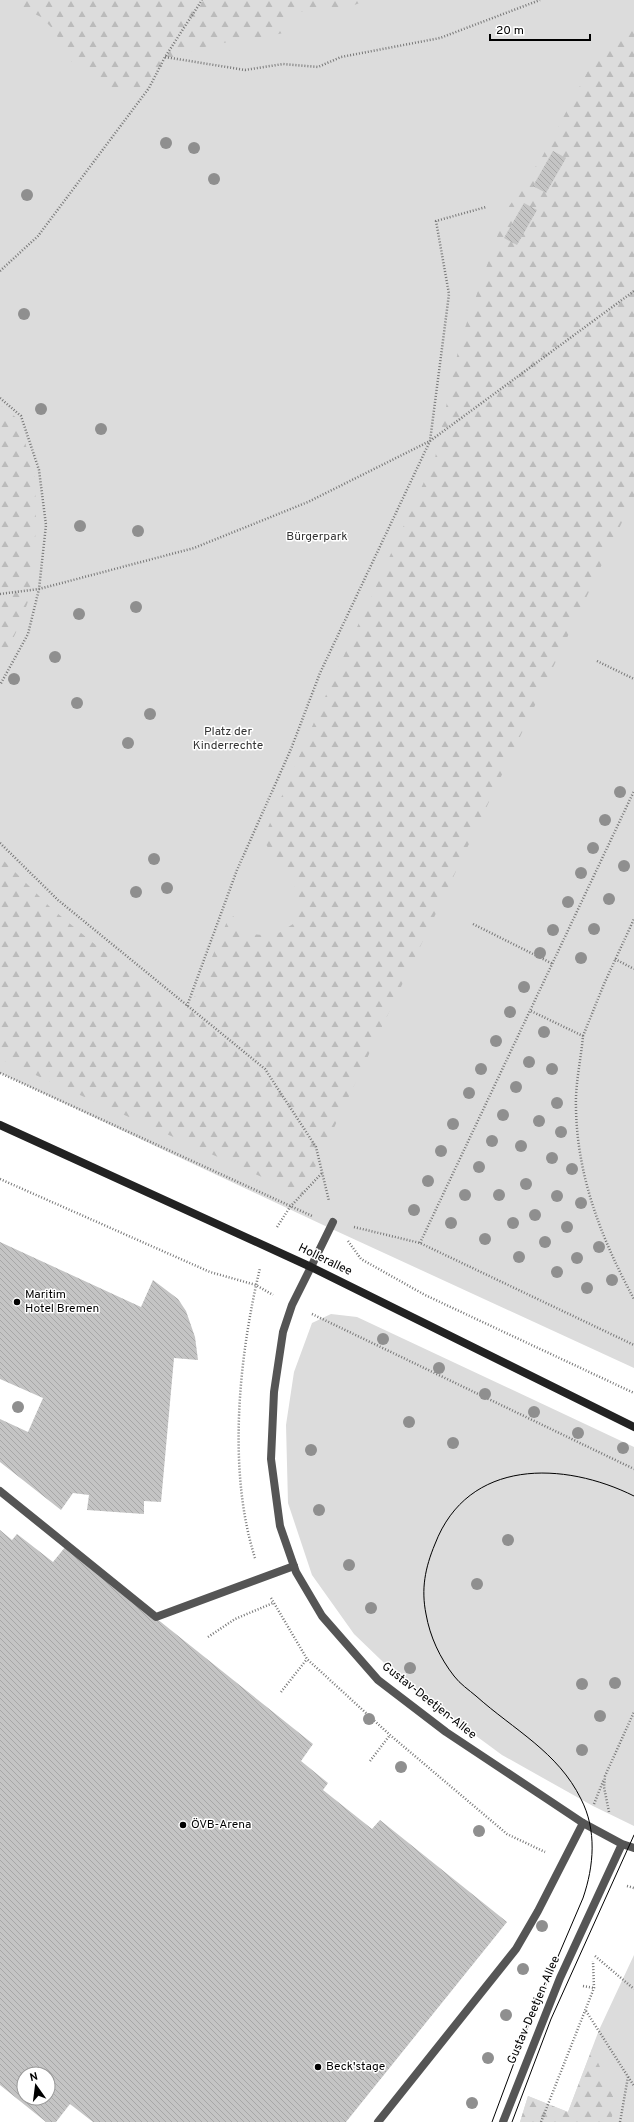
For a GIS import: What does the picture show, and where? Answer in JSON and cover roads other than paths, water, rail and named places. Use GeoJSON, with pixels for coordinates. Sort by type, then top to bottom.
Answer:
{"type":"FeatureCollection","features":[{"type":"Feature","properties":{"kind":"main road","name":"Hollerallee"},"geometry":{"type":"LineString","coordinates":[[0,1125],[311,1267],[634,1427]]}},
{"type":"Feature","properties":{"kind":"street","name":"Gustav-Deetjen-Allee"},"geometry":{"type":"LineString","coordinates":[[334,1222],[292,1305],[283,1332],[274,1392],[271,1459],[280,1526],[294,1566],[322,1616],[378,1680],[446,1732],[583,1823],[622,1844],[634,1848]]}},
{"type":"Feature","properties":{"kind":"street"},"geometry":{"type":"LineString","coordinates":[[0,1491],[156,1617],[294,1566]]}},
{"type":"Feature","properties":{"kind":"street"},"geometry":{"type":"LineString","coordinates":[[378,2122],[516,1949],[538,1911],[583,1823]]}},
{"type":"Feature","properties":{"kind":"street","name":"Gustav-Deetjen-Allee"},"geometry":{"type":"LineString","coordinates":[[502,2122],[560,1978],[622,1844]]}},
{"type":"Feature","properties":{"kind":"tram line"},"geometry":{"type":"LineString","coordinates":[[492,2122],[524,2036],[583,1898],[590,1873],[592,1836],[590,1823],[581,1799],[571,1782],[560,1768],[548,1755],[462,1684],[444,1662],[436,1647],[426,1614],[424,1596],[426,1570],[435,1544],[450,1516],[470,1495],[494,1482],[521,1475],[549,1473],[578,1477],[607,1484],[634,1496]]}},
{"type":"Feature","properties":{"kind":"tram line"},"geometry":{"type":"LineString","coordinates":[[512,2122],[551,2019],[634,1835]]}},
{"type":"Feature","properties":{"kind":"place","name":"Maritim Hotel Bremen"},"geometry":{"type":"Point","coordinates":[17,1302]}},
{"type":"Feature","properties":{"kind":"place","name":"ÖVB-Arena"},"geometry":{"type":"Point","coordinates":[183,1825]}},
{"type":"Feature","properties":{"kind":"place","name":"Beck'stage"},"geometry":{"type":"Point","coordinates":[318,2067]}},
{"type":"Feature","properties":{"kind":"park label","name":"Bürgerpark"},"geometry":{"type":"Point","coordinates":[317,537]}},
{"type":"Feature","properties":{"kind":"park label","name":"Platz der Kinderrechte"},"geometry":{"type":"Point","coordinates":[228,739]}}]}
